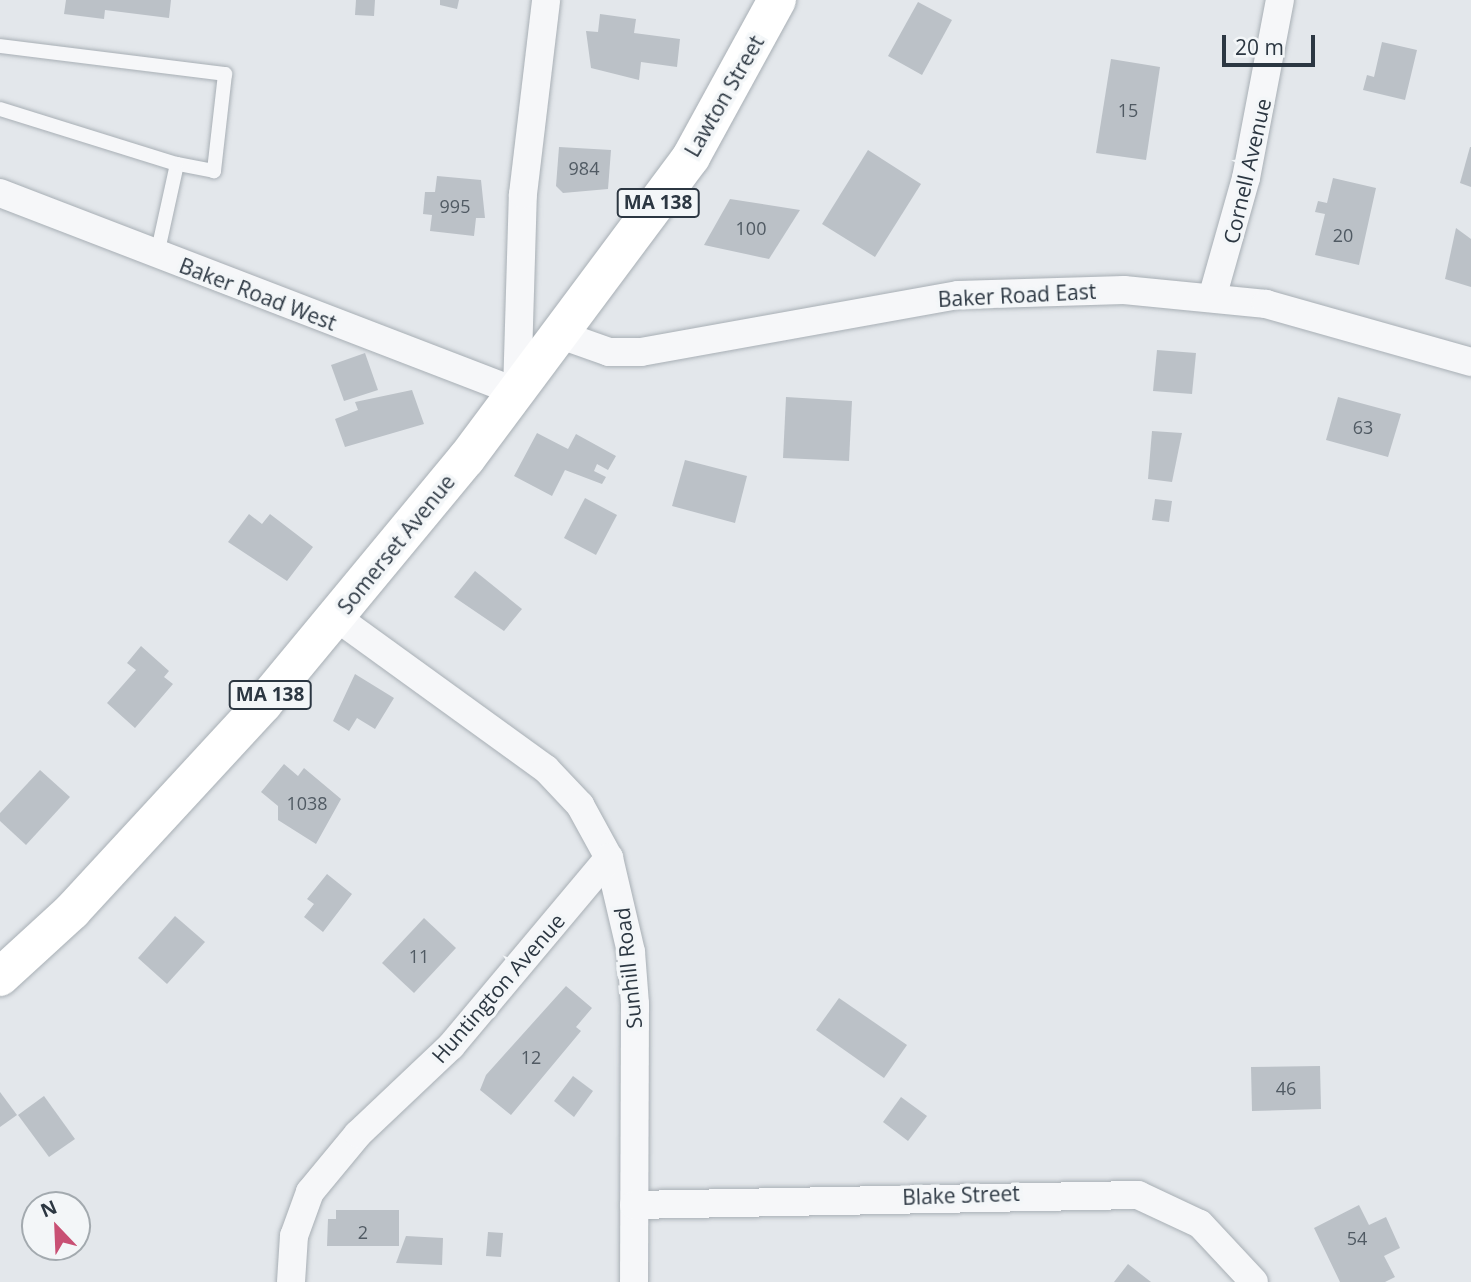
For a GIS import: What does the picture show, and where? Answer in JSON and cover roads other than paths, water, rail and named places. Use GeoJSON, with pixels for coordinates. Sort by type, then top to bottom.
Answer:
{"type":"FeatureCollection","features":[{"type":"Feature","properties":{"kind":"main road","name":"Lawton Street"},"geometry":{"type":"LineString","coordinates":[[517,392],[691,157],[777,0]]}},
{"type":"Feature","properties":{"kind":"main road","name":"Somerset Avenue"},"geometry":{"type":"LineString","coordinates":[[0,977],[120,860],[336,617],[517,392]]}},
{"type":"Feature","properties":{"kind":"street"},"geometry":{"type":"LineString","coordinates":[[517,392],[523,194],[546,0]]}},
{"type":"Feature","properties":{"kind":"street","name":"Cornell Avenue"},"geometry":{"type":"LineString","coordinates":[[1212,298],[1249,166],[1280,0]]}},
{"type":"Feature","properties":{"kind":"street","name":"Baker Road West"},"geometry":{"type":"LineString","coordinates":[[0,193],[517,392]]}},
{"type":"Feature","properties":{"kind":"street","name":"Baker Road East"},"geometry":{"type":"LineString","coordinates":[[561,335],[610,352],[641,352],[958,295],[1124,290],[1212,298],[1313,315],[1471,362]]}},
{"type":"Feature","properties":{"kind":"street","name":"Sunhill Road"},"geometry":{"type":"LineString","coordinates":[[336,617],[546,769],[580,805],[609,858],[625,916],[635,1004],[634,1282]]}},
{"type":"Feature","properties":{"kind":"street","name":"Huntington Avenue"},"geometry":{"type":"LineString","coordinates":[[291,1282],[300,1210],[358,1134],[451,1046],[609,858]]}},
{"type":"Feature","properties":{"kind":"street","name":"Blake Street"},"geometry":{"type":"LineString","coordinates":[[635,1205],[1127,1194],[1200,1224],[1254,1282]]}},
{"type":"Feature","properties":{"kind":"lane"},"geometry":{"type":"LineString","coordinates":[[0,46],[225,74],[214,171],[177,164],[0,109]]}},
{"type":"Feature","properties":{"kind":"lane"},"geometry":{"type":"LineString","coordinates":[[157,255],[177,164]]}}]}
